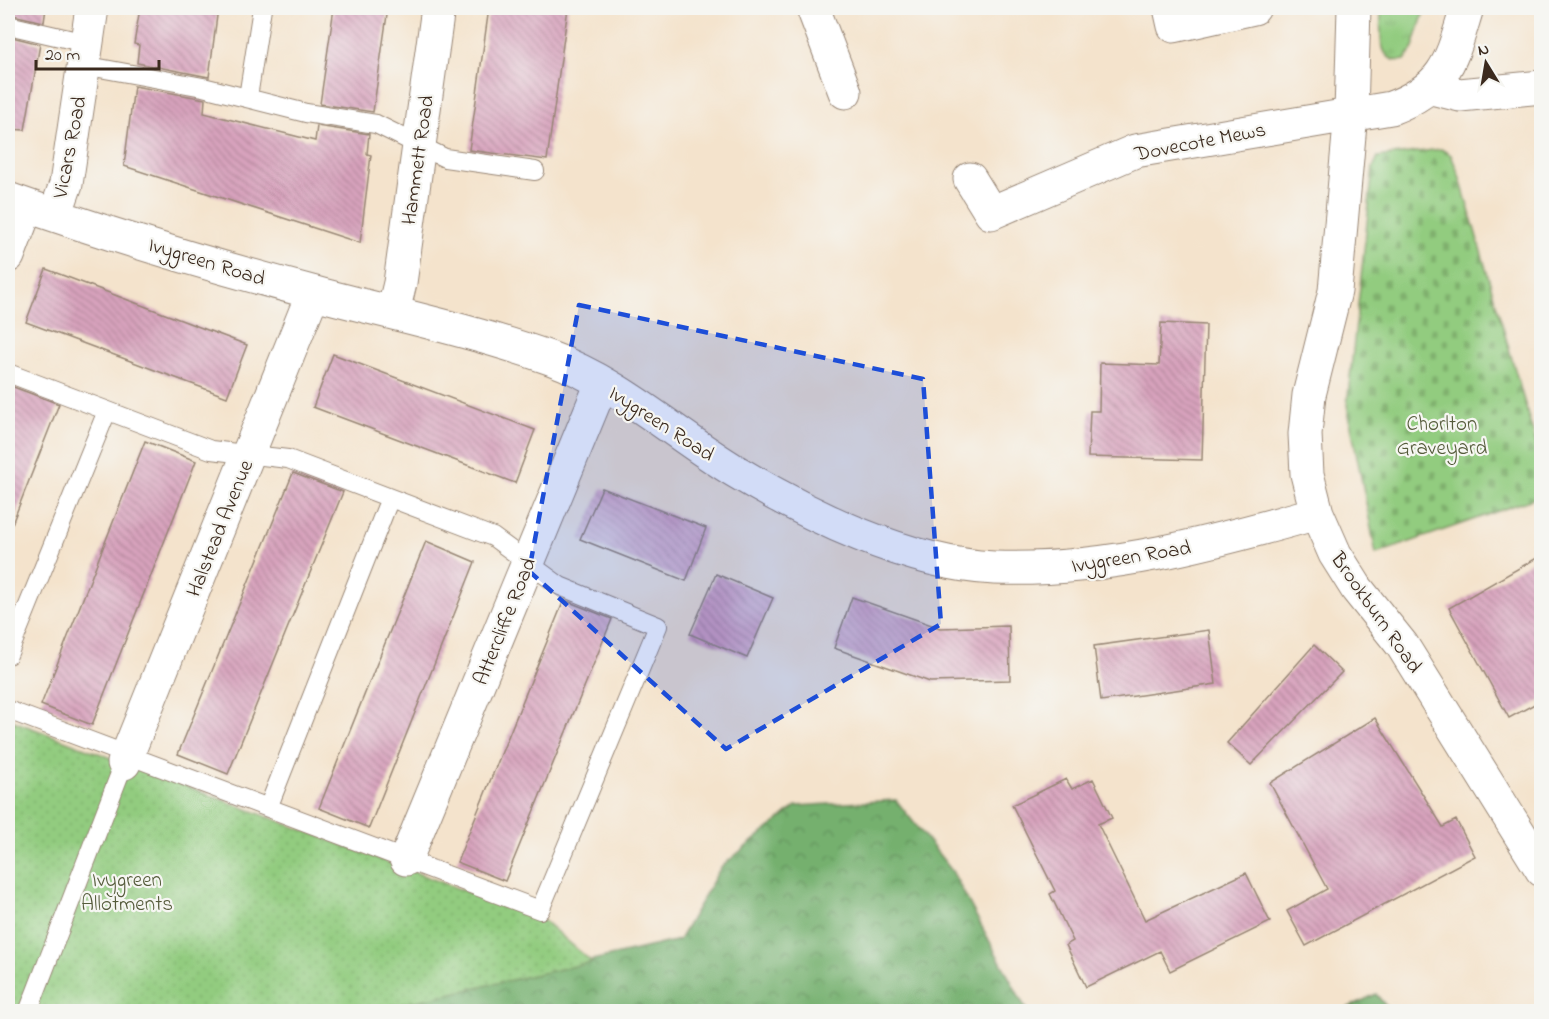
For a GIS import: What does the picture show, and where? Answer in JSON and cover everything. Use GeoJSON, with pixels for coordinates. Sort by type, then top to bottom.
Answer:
{"type":"FeatureCollection","features":[{"type":"Feature","properties":{"kind":"street","name":"Vicars Road"},"geometry":{"type":"LineString","coordinates":[[8,256],[30,206],[66,184],[92,8]]}},
{"type":"Feature","properties":{"kind":"street","name":"Hammett Road"},"geometry":{"type":"LineString","coordinates":[[393,312],[400,283],[438,8]]}},
{"type":"Feature","properties":{"kind":"street"},"geometry":{"type":"LineString","coordinates":[[813,8],[845,92]]}},
{"type":"Feature","properties":{"kind":"street"},"geometry":{"type":"LineString","coordinates":[[1170,8],[1174,26],[1254,8]]}},
{"type":"Feature","properties":{"kind":"street","name":"Brookburn Road"},"geometry":{"type":"LineString","coordinates":[[1354,8],[1352,112],[1335,291],[1309,395],[1305,434],[1307,474],[1317,513],[1335,554],[1402,645],[1542,870]]}},
{"type":"Feature","properties":{"kind":"street"},"geometry":{"type":"LineString","coordinates":[[1352,112],[1391,108],[1412,100],[1432,88],[1446,68],[1467,8]]}},
{"type":"Feature","properties":{"kind":"street"},"geometry":{"type":"LineString","coordinates":[[1432,88],[1460,95],[1542,87]]}},
{"type":"Feature","properties":{"kind":"street","name":"Dovecote Mews"},"geometry":{"type":"LineString","coordinates":[[970,179],[991,213],[1135,151],[1352,112]]}},
{"type":"Feature","properties":{"kind":"street","name":"Ivygreen Road"},"geometry":{"type":"LineString","coordinates":[[30,206],[313,293],[393,312],[550,358],[578,369],[602,383],[733,470],[780,496],[879,541],[933,558],[992,568],[1060,566],[1115,561],[1215,542],[1317,513]]}},
{"type":"Feature","properties":{"kind":"street","name":"Halstead Avenue"},"geometry":{"type":"LineString","coordinates":[[126,759],[313,293]]}},
{"type":"Feature","properties":{"kind":"street","name":"Attercliffe Road"},"geometry":{"type":"LineString","coordinates":[[406,859],[602,383]]}},
{"type":"Feature","properties":{"kind":"lane"},"geometry":{"type":"LineString","coordinates":[[248,97],[262,8]]}},
{"type":"Feature","properties":{"kind":"lane"},"geometry":{"type":"LineString","coordinates":[[8,25],[85,54],[306,113],[376,124],[445,158],[535,171]]}},
{"type":"Feature","properties":{"kind":"lane"},"geometry":{"type":"LineString","coordinates":[[8,373],[211,450],[288,459],[493,537],[560,586],[658,626],[540,910],[268,808],[126,759],[8,710]]}},
{"type":"Feature","properties":{"kind":"lane"},"geometry":{"type":"LineString","coordinates":[[8,655],[107,411]]}},
{"type":"Feature","properties":{"kind":"lane"},"geometry":{"type":"LineString","coordinates":[[268,808],[390,498]]}},
{"type":"Feature","properties":{"kind":"lane"},"geometry":{"type":"LineString","coordinates":[[28,1011],[126,759]]}},
{"type":"Feature","properties":{"kind":"highlighted area"},"geometry":{"type":"Polygon","coordinates":[[[579,305],[923,379],[941,624],[726,749],[529,571],[579,305]]]}},
{"type":"Feature","properties":{"kind":"green space"},"geometry":{"type":"Polygon","coordinates":[[[1381,8],[1425,8],[1413,48],[1405,60],[1395,60],[1384,51],[1381,34],[1381,8]]]}},
{"type":"Feature","properties":{"kind":"green space","name":"Chorlton Graveyard"},"geometry":{"type":"Polygon","coordinates":[[[1441,149],[1451,155],[1459,175],[1541,460],[1541,496],[1376,554],[1347,405],[1373,168],[1378,157],[1441,149]]]}},
{"type":"Feature","properties":{"kind":"green space","name":"Ivygreen Allotments"},"geometry":{"type":"Polygon","coordinates":[[[8,719],[544,921],[592,962],[372,1011],[8,1011],[8,719]]]}},
{"type":"Feature","properties":{"kind":"green space"},"geometry":{"type":"Polygon","coordinates":[[[896,800],[952,871],[1027,1011],[372,1011],[679,940],[721,867],[796,806],[896,800]]]}},
{"type":"Feature","properties":{"kind":"green space"},"geometry":{"type":"Polygon","coordinates":[[[1376,994],[1390,1011],[1341,1011],[1376,994]]]}},
{"type":"Feature","properties":{"kind":"building"},"geometry":{"type":"Polygon","coordinates":[[[8,8],[46,8],[44,22],[8,14],[8,8]]]}},
{"type":"Feature","properties":{"kind":"building"},"geometry":{"type":"Polygon","coordinates":[[[140,8],[218,8],[209,77],[137,63],[139,45],[134,44],[140,8]]]}},
{"type":"Feature","properties":{"kind":"building"},"geometry":{"type":"Polygon","coordinates":[[[334,8],[388,8],[373,112],[320,104],[334,8]]]}},
{"type":"Feature","properties":{"kind":"building"},"geometry":{"type":"Polygon","coordinates":[[[489,8],[568,8],[547,160],[469,150],[489,8]]]}},
{"type":"Feature","properties":{"kind":"building"},"geometry":{"type":"Polygon","coordinates":[[[8,36],[40,44],[25,130],[8,129],[8,36]]]}},
{"type":"Feature","properties":{"kind":"building"},"geometry":{"type":"Polygon","coordinates":[[[134,86],[205,99],[204,113],[315,141],[317,126],[369,134],[367,154],[371,155],[360,243],[124,166],[134,86]]]}},
{"type":"Feature","properties":{"kind":"building"},"geometry":{"type":"Polygon","coordinates":[[[46,269],[247,345],[227,397],[26,322],[46,269]]]}},
{"type":"Feature","properties":{"kind":"building"},"geometry":{"type":"Polygon","coordinates":[[[1161,323],[1206,325],[1202,460],[1088,457],[1090,411],[1099,411],[1100,363],[1159,365],[1161,323]]]}},
{"type":"Feature","properties":{"kind":"building"},"geometry":{"type":"Polygon","coordinates":[[[333,354],[535,430],[515,483],[313,407],[333,354]]]}},
{"type":"Feature","properties":{"kind":"building"},"geometry":{"type":"Polygon","coordinates":[[[8,385],[59,404],[10,529],[8,529],[8,385]]]}},
{"type":"Feature","properties":{"kind":"building"},"geometry":{"type":"Polygon","coordinates":[[[145,441],[196,461],[92,725],[41,705],[145,441]]]}},
{"type":"Feature","properties":{"kind":"building"},"geometry":{"type":"Polygon","coordinates":[[[293,473],[343,492],[228,774],[178,754],[293,473]]]}},
{"type":"Feature","properties":{"kind":"building"},"geometry":{"type":"Polygon","coordinates":[[[602,488],[706,528],[686,581],[580,539],[602,488]]]}},
{"type":"Feature","properties":{"kind":"building"},"geometry":{"type":"Polygon","coordinates":[[[426,541],[475,562],[369,828],[319,808],[426,541]]]}},
{"type":"Feature","properties":{"kind":"building"},"geometry":{"type":"Polygon","coordinates":[[[1542,555],[1542,700],[1509,718],[1449,608],[1542,555]]]}},
{"type":"Feature","properties":{"kind":"building"},"geometry":{"type":"Polygon","coordinates":[[[716,574],[773,598],[747,658],[690,634],[716,574]]]}},
{"type":"Feature","properties":{"kind":"building"},"geometry":{"type":"Polygon","coordinates":[[[852,597],[940,628],[1009,626],[1010,680],[930,682],[834,648],[852,597]]]}},
{"type":"Feature","properties":{"kind":"building"},"geometry":{"type":"Polygon","coordinates":[[[564,600],[612,619],[505,881],[457,862],[564,600]]]}},
{"type":"Feature","properties":{"kind":"building"},"geometry":{"type":"Polygon","coordinates":[[[1209,630],[1216,684],[1101,701],[1094,646],[1209,630]]]}},
{"type":"Feature","properties":{"kind":"building"},"geometry":{"type":"Polygon","coordinates":[[[1314,645],[1342,672],[1251,765],[1227,743],[1314,645]]]}},
{"type":"Feature","properties":{"kind":"building"},"geometry":{"type":"Polygon","coordinates":[[[1375,718],[1443,827],[1456,820],[1475,856],[1306,946],[1287,911],[1327,889],[1270,783],[1375,718]]]}},
{"type":"Feature","properties":{"kind":"building"},"geometry":{"type":"Polygon","coordinates":[[[1066,779],[1072,789],[1093,779],[1112,818],[1098,824],[1145,920],[1246,873],[1270,922],[1170,971],[1160,951],[1086,987],[1066,945],[1073,941],[1050,894],[1055,891],[1012,805],[1066,779]]]}}]}
